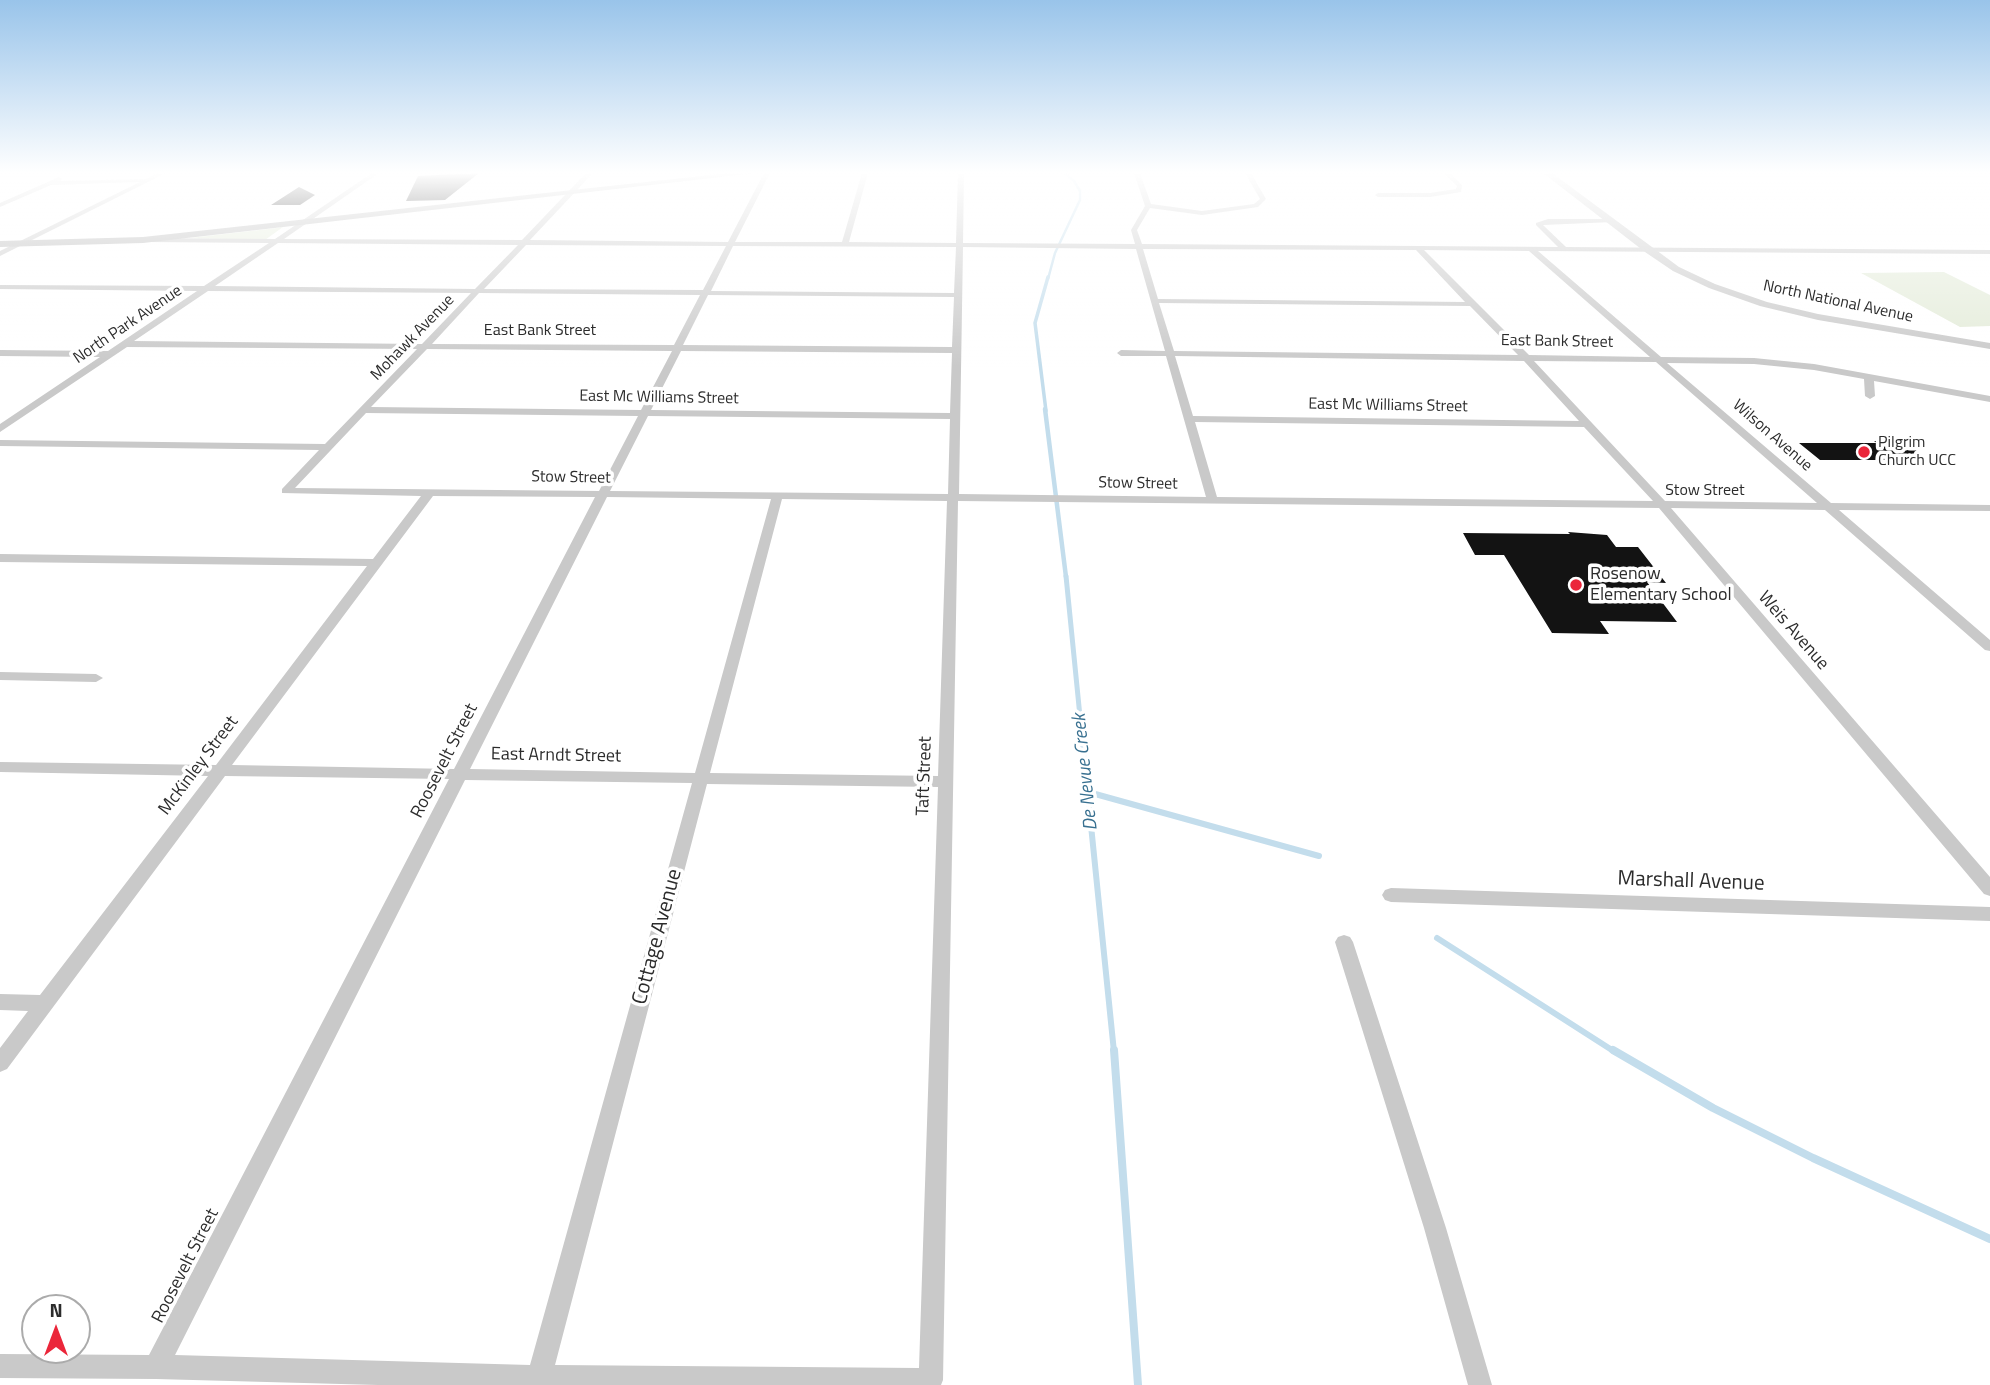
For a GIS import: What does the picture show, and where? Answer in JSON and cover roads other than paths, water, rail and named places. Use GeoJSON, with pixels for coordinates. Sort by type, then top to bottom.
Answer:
{"type":"FeatureCollection","features":[{"type":"Feature","properties":{"kind":"main road"},"geometry":{"type":"LineString","coordinates":[[0,244],[164,238]]}},
{"type":"Feature","properties":{"kind":"street"},"geometry":{"type":"LineString","coordinates":[[0,254],[31,238]]}},
{"type":"Feature","properties":{"kind":"street","name":"North Park Avenue"},"geometry":{"type":"LineString","coordinates":[[0,429],[281,238]]}},
{"type":"Feature","properties":{"kind":"street","name":"Mohawk Avenue"},"geometry":{"type":"LineString","coordinates":[[286,491],[528,238]]}},
{"type":"Feature","properties":{"kind":"street","name":"Roosevelt Street"},"geometry":{"type":"LineString","coordinates":[[156,1367],[735,238]]}},
{"type":"Feature","properties":{"kind":"street"},"geometry":{"type":"LineString","coordinates":[[845,246],[847,238]]}},
{"type":"Feature","properties":{"kind":"street","name":"Taft Street"},"geometry":{"type":"LineString","coordinates":[[611,1382],[931,1380],[944,782],[960,238]]}},
{"type":"Feature","properties":{"kind":"street"},"geometry":{"type":"LineString","coordinates":[[1137,238],[1213,501]]}},
{"type":"Feature","properties":{"kind":"street"},"geometry":{"type":"LineString","coordinates":[[1553,238],[1565,250]]}},
{"type":"Feature","properties":{"kind":"street","name":"North National Avenue"},"geometry":{"type":"LineString","coordinates":[[1632,238],[1693,278],[1764,304],[1849,323],[1990,346]]}},
{"type":"Feature","properties":{"kind":"street"},"geometry":{"type":"LineString","coordinates":[[143,240],[1990,252]]}},
{"type":"Feature","properties":{"kind":"street","name":"Weis Avenue"},"geometry":{"type":"LineString","coordinates":[[1419,250],[1526,358],[1663,506],[1990,888]]}},
{"type":"Feature","properties":{"kind":"street","name":"Wilson Avenue"},"geometry":{"type":"LineString","coordinates":[[1532,250],[1990,647]]}},
{"type":"Feature","properties":{"kind":"street"},"geometry":{"type":"LineString","coordinates":[[0,286],[959,295]]}},
{"type":"Feature","properties":{"kind":"street"},"geometry":{"type":"LineString","coordinates":[[1157,301],[1473,304]]}},
{"type":"Feature","properties":{"kind":"street","name":"East Bank Street"},"geometry":{"type":"LineString","coordinates":[[124,344],[957,350]]}},
{"type":"Feature","properties":{"kind":"street"},"geometry":{"type":"LineString","coordinates":[[0,352],[109,354]]}},
{"type":"Feature","properties":{"kind":"street","name":"East Bank Street"},"geometry":{"type":"LineString","coordinates":[[1121,353],[1767,361],[1990,399]]}},
{"type":"Feature","properties":{"kind":"street"},"geometry":{"type":"LineString","coordinates":[[1869,377],[1870,396]]}},
{"type":"Feature","properties":{"kind":"street","name":"East Mc Williams Street"},"geometry":{"type":"LineString","coordinates":[[363,410],[955,416]]}},
{"type":"Feature","properties":{"kind":"street"},"geometry":{"type":"LineString","coordinates":[[0,418],[16,418]]}},
{"type":"Feature","properties":{"kind":"street","name":"East Mc Williams Street"},"geometry":{"type":"LineString","coordinates":[[1190,419],[1586,424]]}},
{"type":"Feature","properties":{"kind":"street"},"geometry":{"type":"LineString","coordinates":[[0,443],[323,450]]}},
{"type":"Feature","properties":{"kind":"street"},"geometry":{"type":"LineString","coordinates":[[0,451],[323,450]]}},
{"type":"Feature","properties":{"kind":"street","name":"Stow Street"},"geometry":{"type":"LineString","coordinates":[[286,491],[1990,508]]}},
{"type":"Feature","properties":{"kind":"street","name":"McKinley Street"},"geometry":{"type":"LineString","coordinates":[[0,1063],[429,493]]}},
{"type":"Feature","properties":{"kind":"street","name":"Cottage Avenue"},"geometry":{"type":"LineString","coordinates":[[539,1378],[777,496]]}},
{"type":"Feature","properties":{"kind":"street"},"geometry":{"type":"LineString","coordinates":[[0,558],[376,563]]}},
{"type":"Feature","properties":{"kind":"street"},"geometry":{"type":"LineString","coordinates":[[0,676],[96,678]]}},
{"type":"Feature","properties":{"kind":"street","name":"East Arndt Street"},"geometry":{"type":"LineString","coordinates":[[0,767],[944,782]]}},
{"type":"Feature","properties":{"kind":"street","name":"Marshall Avenue"},"geometry":{"type":"LineString","coordinates":[[1391,895],[1990,914]]}},
{"type":"Feature","properties":{"kind":"street"},"geometry":{"type":"LineString","coordinates":[[1344,942],[1435,1228],[1480,1385]]}},
{"type":"Feature","properties":{"kind":"street"},"geometry":{"type":"LineString","coordinates":[[0,1002],[45,1003]]}},
{"type":"Feature","properties":{"kind":"street"},"geometry":{"type":"LineString","coordinates":[[0,1366],[156,1367],[611,1382]]}},
{"type":"Feature","properties":{"kind":"waterway","name":"De Nevue Creek"},"geometry":{"type":"LineString","coordinates":[[1048,279],[1062,238]]}},
{"type":"Feature","properties":{"kind":"waterway","name":"De Nevue Creek"},"geometry":{"type":"LineString","coordinates":[[1046,411],[1035,323],[1048,277]]}},
{"type":"Feature","properties":{"kind":"waterway","name":"De Nevue Creek"},"geometry":{"type":"LineString","coordinates":[[1045,409],[1066,577]]}},
{"type":"Feature","properties":{"kind":"waterway","name":"De Nevue Creek"},"geometry":{"type":"LineString","coordinates":[[1066,576],[1087,787]]}},
{"type":"Feature","properties":{"kind":"waterway","name":"De Nevue Creek"},"geometry":{"type":"LineString","coordinates":[[1087,786],[1114,1052]]}},
{"type":"Feature","properties":{"kind":"waterway"},"geometry":{"type":"LineString","coordinates":[[1088,792],[1319,856]]}},
{"type":"Feature","properties":{"kind":"waterway"},"geometry":{"type":"LineString","coordinates":[[1437,938],[1615,1052]]}},
{"type":"Feature","properties":{"kind":"waterway","name":"De Nevue Creek"},"geometry":{"type":"LineString","coordinates":[[1114,1050],[1138,1385]]}},
{"type":"Feature","properties":{"kind":"waterway"},"geometry":{"type":"LineString","coordinates":[[1613,1050],[1713,1108],[1813,1158],[1990,1239]]}},
{"type":"Feature","properties":{"kind":"place","name":"Pilgrim Church UCC"},"geometry":{"type":"Point","coordinates":[1864,452]}},
{"type":"Feature","properties":{"kind":"place","name":"Rosenow Elementary School"},"geometry":{"type":"Point","coordinates":[1576,585]}}]}
